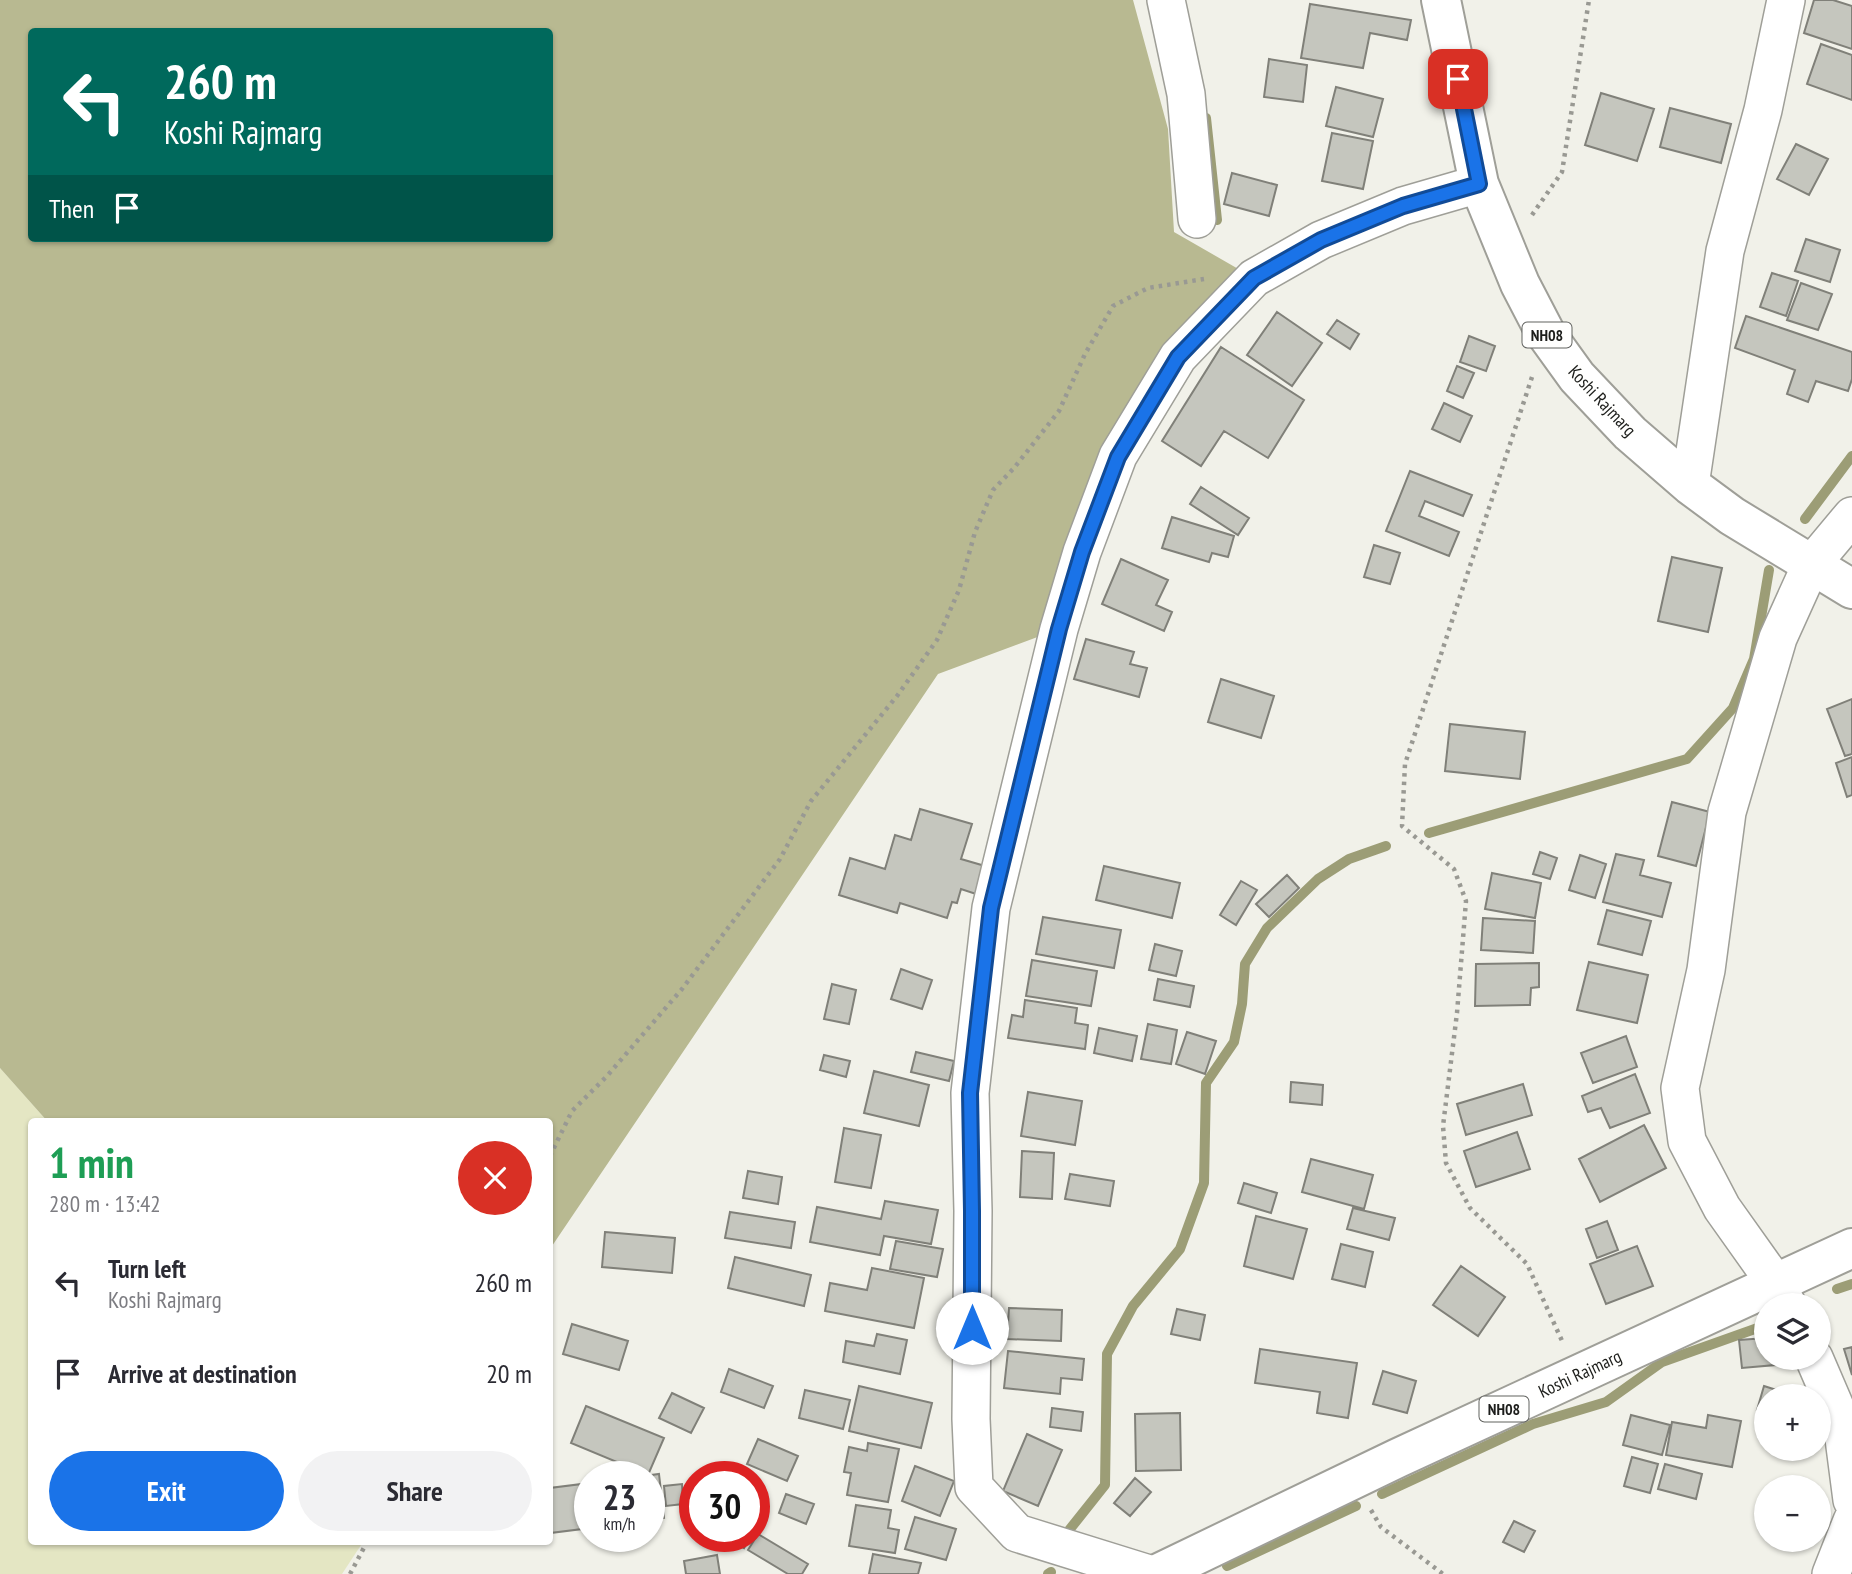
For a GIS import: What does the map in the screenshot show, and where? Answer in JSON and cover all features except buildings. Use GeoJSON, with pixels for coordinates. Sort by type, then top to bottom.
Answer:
{"type":"FeatureCollection","features":[{"type":"Feature","properties":{"kind":"main road","name":"Koshi Rajmarg"},"geometry":{"type":"LineString","coordinates":[[1441,0],[1479,184],[1507,253],[1546,334],[1577,377],[1630,433],[1690,485],[1732,516],[1784,545],[1811,565],[1852,589]]}},
{"type":"Feature","properties":{"kind":"main road","name":"Koshi Rajmarg"},"geometry":{"type":"LineString","coordinates":[[1785,1293],[1852,1248]]}},
{"type":"Feature","properties":{"kind":"main road","name":"Koshi Rajmarg"},"geometry":{"type":"LineString","coordinates":[[1182,1569],[1352,1480],[1575,1377],[1754,1306]]}},
{"type":"Feature","properties":{"kind":"street"},"geometry":{"type":"LineString","coordinates":[[1166,0],[1186,94],[1197,219]]}},
{"type":"Feature","properties":{"kind":"street"},"geometry":{"type":"LineString","coordinates":[[1690,485],[1725,251],[1763,110],[1786,0]]}},
{"type":"Feature","properties":{"kind":"street"},"geometry":{"type":"LineString","coordinates":[[1149,1574],[1017,1534],[974,1488],[971,1419],[970,1093],[991,908],[1059,629],[1082,552],[1118,457],[1178,357],[1254,278],[1321,240],[1403,206],[1479,184]]}},
{"type":"Feature","properties":{"kind":"street"},"geometry":{"type":"LineString","coordinates":[[1781,1293],[1723,1208],[1687,1141],[1680,1088],[1706,970],[1727,812],[1778,638],[1811,565],[1852,516]]}},
{"type":"Feature","properties":{"kind":"street"},"geometry":{"type":"LineString","coordinates":[[1819,1370],[1842,1423],[1852,1500]]}},
{"type":"Feature","properties":{"kind":"street"},"geometry":{"type":"LineString","coordinates":[[1831,1574],[1852,1521]]}},
{"type":"Feature","properties":{"kind":"path"},"geometry":{"type":"LineString","coordinates":[[1507,253],[1562,172],[1589,0]]}},
{"type":"Feature","properties":{"kind":"path"},"geometry":{"type":"LineString","coordinates":[[553,1150],[572,1111],[607,1076],[682,989],[780,859],[811,802],[897,696],[937,640],[959,590],[975,532],[993,490],[1059,411],[1085,354],[1113,306],[1148,288],[1193,280],[1254,278]]}},
{"type":"Feature","properties":{"kind":"path"},"geometry":{"type":"LineString","coordinates":[[1546,334],[1405,764],[1402,825],[1454,869],[1466,901],[1457,1013],[1443,1126],[1446,1163],[1470,1208],[1527,1264],[1557,1327],[1575,1377]]}},
{"type":"Feature","properties":{"kind":"path"},"geometry":{"type":"LineString","coordinates":[[1352,1480],[1381,1527],[1443,1574]]}},
{"type":"Feature","properties":{"kind":"path"},"geometry":{"type":"LineString","coordinates":[[350,1574],[365,1545]]}},
{"type":"Feature","properties":{"kind":"green space"},"geometry":{"type":"Polygon","coordinates":[[[0,0],[1133,0],[1168,129],[1174,232],[1254,278],[1178,357],[1059,629],[938,674],[553,1245],[553,1118],[44,1118],[0,1068],[0,0]]]}},
{"type":"Feature","properties":{"kind":"green space"},"geometry":{"type":"Polygon","coordinates":[[[0,1068],[44,1118],[28,1118],[28,1545],[361,1545],[342,1574],[0,1574],[0,1068]]]}},
{"type":"Feature","properties":{"kind":"waterway"},"geometry":{"type":"LineString","coordinates":[[1206,118],[1217,220]]}},
{"type":"Feature","properties":{"kind":"waterway"},"geometry":{"type":"LineString","coordinates":[[1805,519],[1852,456]]}},
{"type":"Feature","properties":{"kind":"waterway"},"geometry":{"type":"LineString","coordinates":[[1429,833],[1687,759],[1733,708],[1754,659],[1769,570]]}},
{"type":"Feature","properties":{"kind":"waterway"},"geometry":{"type":"LineString","coordinates":[[1066,1534],[1105,1485],[1107,1354],[1133,1306],[1180,1249],[1204,1183],[1206,1083],[1234,1042],[1242,1004],[1245,964],[1267,928],[1318,879],[1349,859],[1386,846]]}},
{"type":"Feature","properties":{"kind":"waterway"},"geometry":{"type":"LineString","coordinates":[[1837,1289],[1852,1284]]}},
{"type":"Feature","properties":{"kind":"waterway"},"geometry":{"type":"LineString","coordinates":[[1382,1494],[1533,1424],[1606,1402],[1662,1362],[1754,1329]]}},
{"type":"Feature","properties":{"kind":"waterway"},"geometry":{"type":"LineString","coordinates":[[1227,1566],[1356,1506]]}},
{"type":"Feature","properties":{"kind":"route"},"geometry":{"type":"LineString","coordinates":[[972,1328],[970,1093],[991,908],[1059,629],[1082,552],[1118,457],[1178,357],[1254,278],[1321,240],[1403,206],[1479,184],[1458,79]]}}]}
